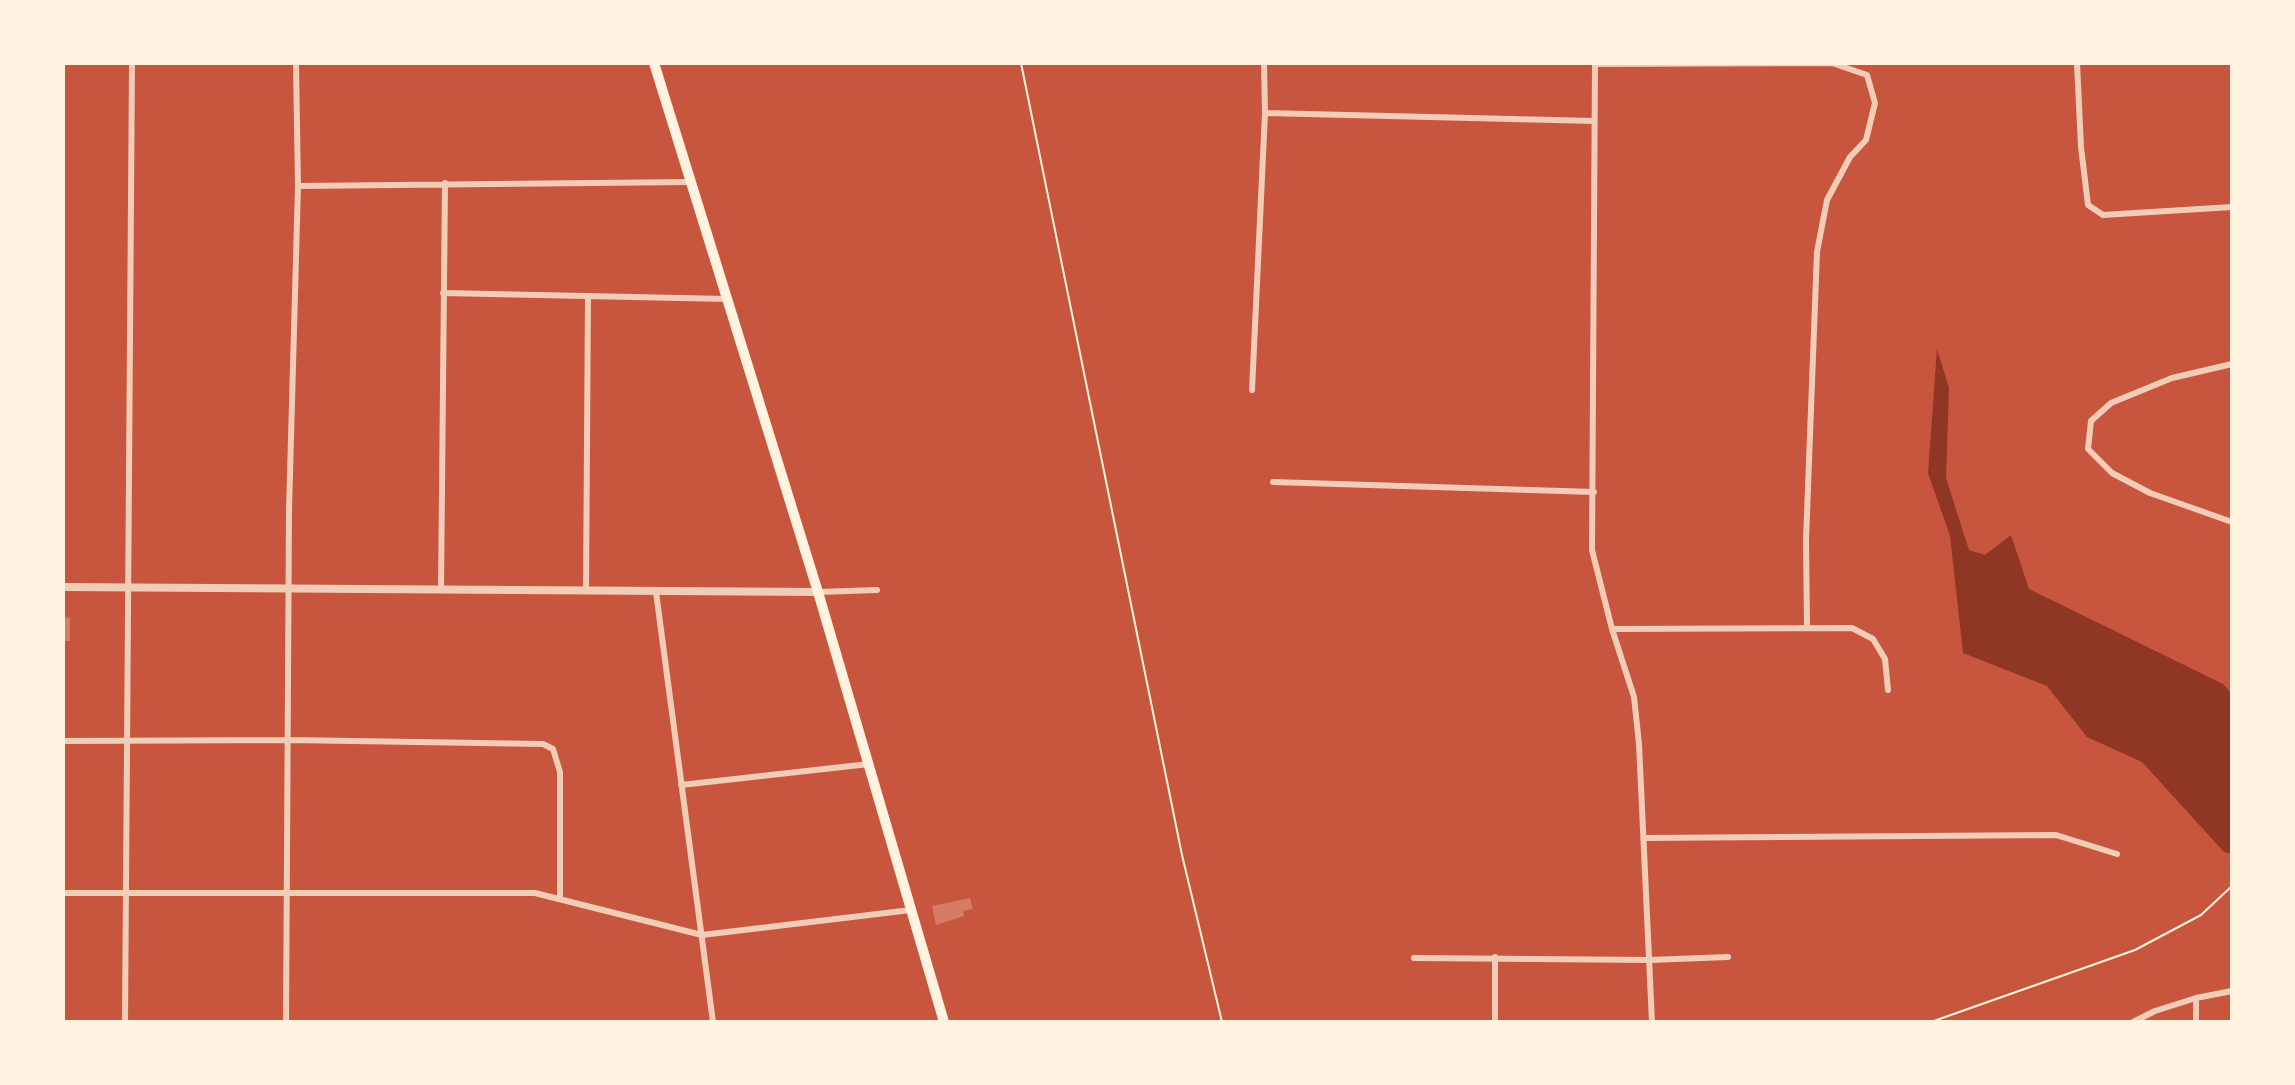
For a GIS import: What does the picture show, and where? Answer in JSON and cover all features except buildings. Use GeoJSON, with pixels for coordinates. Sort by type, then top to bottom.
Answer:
{"type":"FeatureCollection","features":[{"type":"Feature","properties":{"kind":"main road"},"geometry":{"type":"LineString","coordinates":[[654,63],[818,592],[944,1022]]}},
{"type":"Feature","properties":{"kind":"street"},"geometry":{"type":"LineString","coordinates":[[125,1022],[132,63]]}},
{"type":"Feature","properties":{"kind":"street"},"geometry":{"type":"LineString","coordinates":[[286,1022],[289,590],[298,186],[296,63]]}},
{"type":"Feature","properties":{"kind":"street"},"geometry":{"type":"LineString","coordinates":[[1252,390],[1265,113],[1264,63]]}},
{"type":"Feature","properties":{"kind":"street"},"geometry":{"type":"LineString","coordinates":[[1652,1022],[1644,838],[1634,697],[1612,629],[1592,550],[1595,64],[1832,63],[1867,75],[1875,103],[1866,140],[1850,157],[1827,200],[1817,252],[1807,540],[1807,627]]}},
{"type":"Feature","properties":{"kind":"street"},"geometry":{"type":"LineString","coordinates":[[2077,63],[2081,147],[2088,205],[2103,215],[2232,207]]}},
{"type":"Feature","properties":{"kind":"street"},"geometry":{"type":"LineString","coordinates":[[1265,113],[1594,121]]}},
{"type":"Feature","properties":{"kind":"street"},"geometry":{"type":"LineString","coordinates":[[298,186],[690,182]]}},
{"type":"Feature","properties":{"kind":"street"},"geometry":{"type":"LineString","coordinates":[[441,589],[445,183]]}},
{"type":"Feature","properties":{"kind":"street"},"geometry":{"type":"LineString","coordinates":[[443,293],[728,299]]}},
{"type":"Feature","properties":{"kind":"street"},"geometry":{"type":"LineString","coordinates":[[586,590],[589,296]]}},
{"type":"Feature","properties":{"kind":"street"},"geometry":{"type":"LineString","coordinates":[[2232,364],[2172,378],[2111,403],[2091,421],[2088,449],[2112,473],[2151,493],[2232,522]]}},
{"type":"Feature","properties":{"kind":"street"},"geometry":{"type":"LineString","coordinates":[[1273,482],[1594,492]]}},
{"type":"Feature","properties":{"kind":"street"},"geometry":{"type":"LineString","coordinates":[[63,587],[656,592],[877,590]]}},
{"type":"Feature","properties":{"kind":"street"},"geometry":{"type":"LineString","coordinates":[[656,592],[713,1022]]}},
{"type":"Feature","properties":{"kind":"street"},"geometry":{"type":"LineString","coordinates":[[1612,629],[1852,628],[1873,639],[1885,659],[1888,690]]}},
{"type":"Feature","properties":{"kind":"street"},"geometry":{"type":"LineString","coordinates":[[63,741],[530,742],[553,749],[561,772],[560,899]]}},
{"type":"Feature","properties":{"kind":"street"},"geometry":{"type":"LineString","coordinates":[[681,785],[869,764]]}},
{"type":"Feature","properties":{"kind":"street"},"geometry":{"type":"LineString","coordinates":[[1644,838],[2056,835],[2117,853]]}},
{"type":"Feature","properties":{"kind":"street"},"geometry":{"type":"LineString","coordinates":[[63,892],[535,893],[702,935],[911,910]]}},
{"type":"Feature","properties":{"kind":"street"},"geometry":{"type":"LineString","coordinates":[[1495,957],[1495,1022]]}},
{"type":"Feature","properties":{"kind":"street"},"geometry":{"type":"LineString","coordinates":[[1414,958],[1650,960],[1728,957]]}},
{"type":"Feature","properties":{"kind":"street"},"geometry":{"type":"LineString","coordinates":[[2133,1022],[2155,1011],[2232,990]]}},
{"type":"Feature","properties":{"kind":"street"},"geometry":{"type":"LineString","coordinates":[[2196,998],[2196,1022]]}},
{"type":"Feature","properties":{"kind":"path"},"geometry":{"type":"LineString","coordinates":[[1021,63],[1182,855],[1222,1022]]}},
{"type":"Feature","properties":{"kind":"path"},"geometry":{"type":"LineString","coordinates":[[1931,1022],[2135,950],[2201,915],[2232,886]]}},
{"type":"Feature","properties":{"kind":"shaded area"},"geometry":{"type":"Polygon","coordinates":[[[1937,349],[1949,388],[1946,478],[1969,550],[1985,555],[2011,535],[2029,589],[2223,684],[2232,694],[2232,854],[2224,852],[2142,762],[2087,737],[2047,686],[1963,653],[1950,536],[1928,473],[1937,349]]]}}]}
